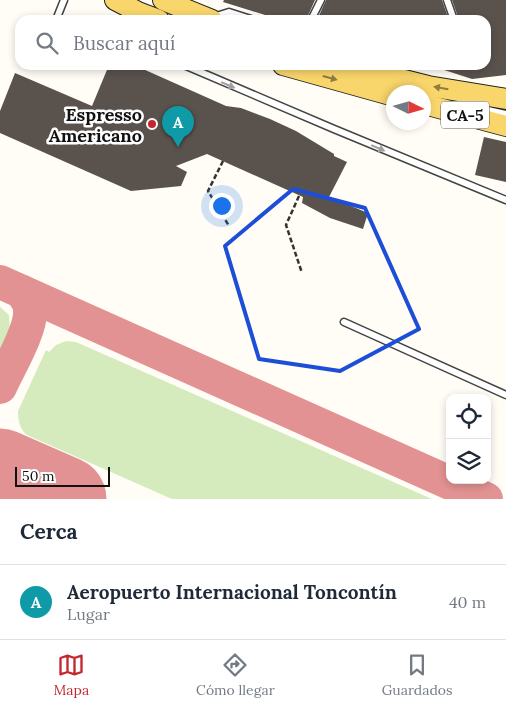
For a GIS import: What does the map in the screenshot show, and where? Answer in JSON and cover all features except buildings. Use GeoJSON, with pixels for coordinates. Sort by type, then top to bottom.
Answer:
{"type":"FeatureCollection","features":[{"type":"Feature","properties":{"kind":"main road"},"geometry":{"type":"LineString","coordinates":[[115,0],[149,15]]}},
{"type":"Feature","properties":{"kind":"main road"},"geometry":{"type":"LineString","coordinates":[[163,0],[200,15]]}},
{"type":"Feature","properties":{"kind":"main road"},"geometry":{"type":"LineString","coordinates":[[301,70],[386,94]]}},
{"type":"Feature","properties":{"kind":"main road","name":"CA-5"},"geometry":{"type":"LineString","coordinates":[[381,70],[428,86],[506,99]]}},
{"type":"Feature","properties":{"kind":"main road","name":"CA-5"},"geometry":{"type":"LineString","coordinates":[[431,106],[506,126]]}},
{"type":"Feature","properties":{"kind":"lane"},"geometry":{"type":"LineString","coordinates":[[58,15],[64,0]]}},
{"type":"Feature","properties":{"kind":"lane"},"geometry":{"type":"LineString","coordinates":[[313,15],[320,0]]}},
{"type":"Feature","properties":{"kind":"lane"},"geometry":{"type":"LineString","coordinates":[[447,0],[452,15]]}},
{"type":"Feature","properties":{"kind":"lane"},"geometry":{"type":"LineString","coordinates":[[221,15],[229,12],[238,15]]}},
{"type":"Feature","properties":{"kind":"lane"},"geometry":{"type":"LineString","coordinates":[[196,70],[506,200]]}},
{"type":"Feature","properties":{"kind":"lane"},"geometry":{"type":"LineString","coordinates":[[431,104],[460,104],[506,114]]}},
{"type":"Feature","properties":{"kind":"lane"},"geometry":{"type":"LineString","coordinates":[[344,322],[506,395]]}},
{"type":"Feature","properties":{"kind":"path"},"geometry":{"type":"LineString","coordinates":[[222,161],[208,191],[229,226]]}},
{"type":"Feature","properties":{"kind":"path"},"geometry":{"type":"LineString","coordinates":[[299,196],[286,225],[302,273]]}},
{"type":"Feature","properties":{"kind":"highlighted area"},"geometry":{"type":"Polygon","coordinates":[[[293,189],[365,208],[419,329],[340,371],[259,359],[225,246],[293,189]]]}},
{"type":"Feature","properties":{"kind":"green space"},"geometry":{"type":"Polygon","coordinates":[[[0,307],[9,315],[10,331],[6,342],[9,344],[0,364],[0,307]]]}},
{"type":"Feature","properties":{"kind":"green space"},"geometry":{"type":"Polygon","coordinates":[[[66,341],[76,342],[432,499],[172,499],[27,435],[23,430],[19,421],[18,411],[46,350],[49,352],[56,345],[66,341]]]}},
{"type":"Feature","properties":{"kind":"taxiway"},"geometry":{"type":"LineString","coordinates":[[0,282],[486,499]]}},
{"type":"Feature","properties":{"kind":"taxiway"},"geometry":{"type":"LineString","coordinates":[[0,387],[19,349],[30,318],[29,305],[22,292]]}},
{"type":"Feature","properties":{"kind":"taxiway"},"geometry":{"type":"LineString","coordinates":[[0,453],[8,465],[40,488]]}},
{"type":"Feature","properties":{"kind":"runway"},"geometry":{"type":"LineString","coordinates":[[0,471],[64,499]]}},
{"type":"Feature","properties":{"kind":"place","name":"Espresso Americano"},"geometry":{"type":"Point","coordinates":[152,124]}},
{"type":"Feature","properties":{"kind":"place","name":"Aeropuerto Internacional Toncontín"},"geometry":{"type":"Point","coordinates":[178,147]}}]}
